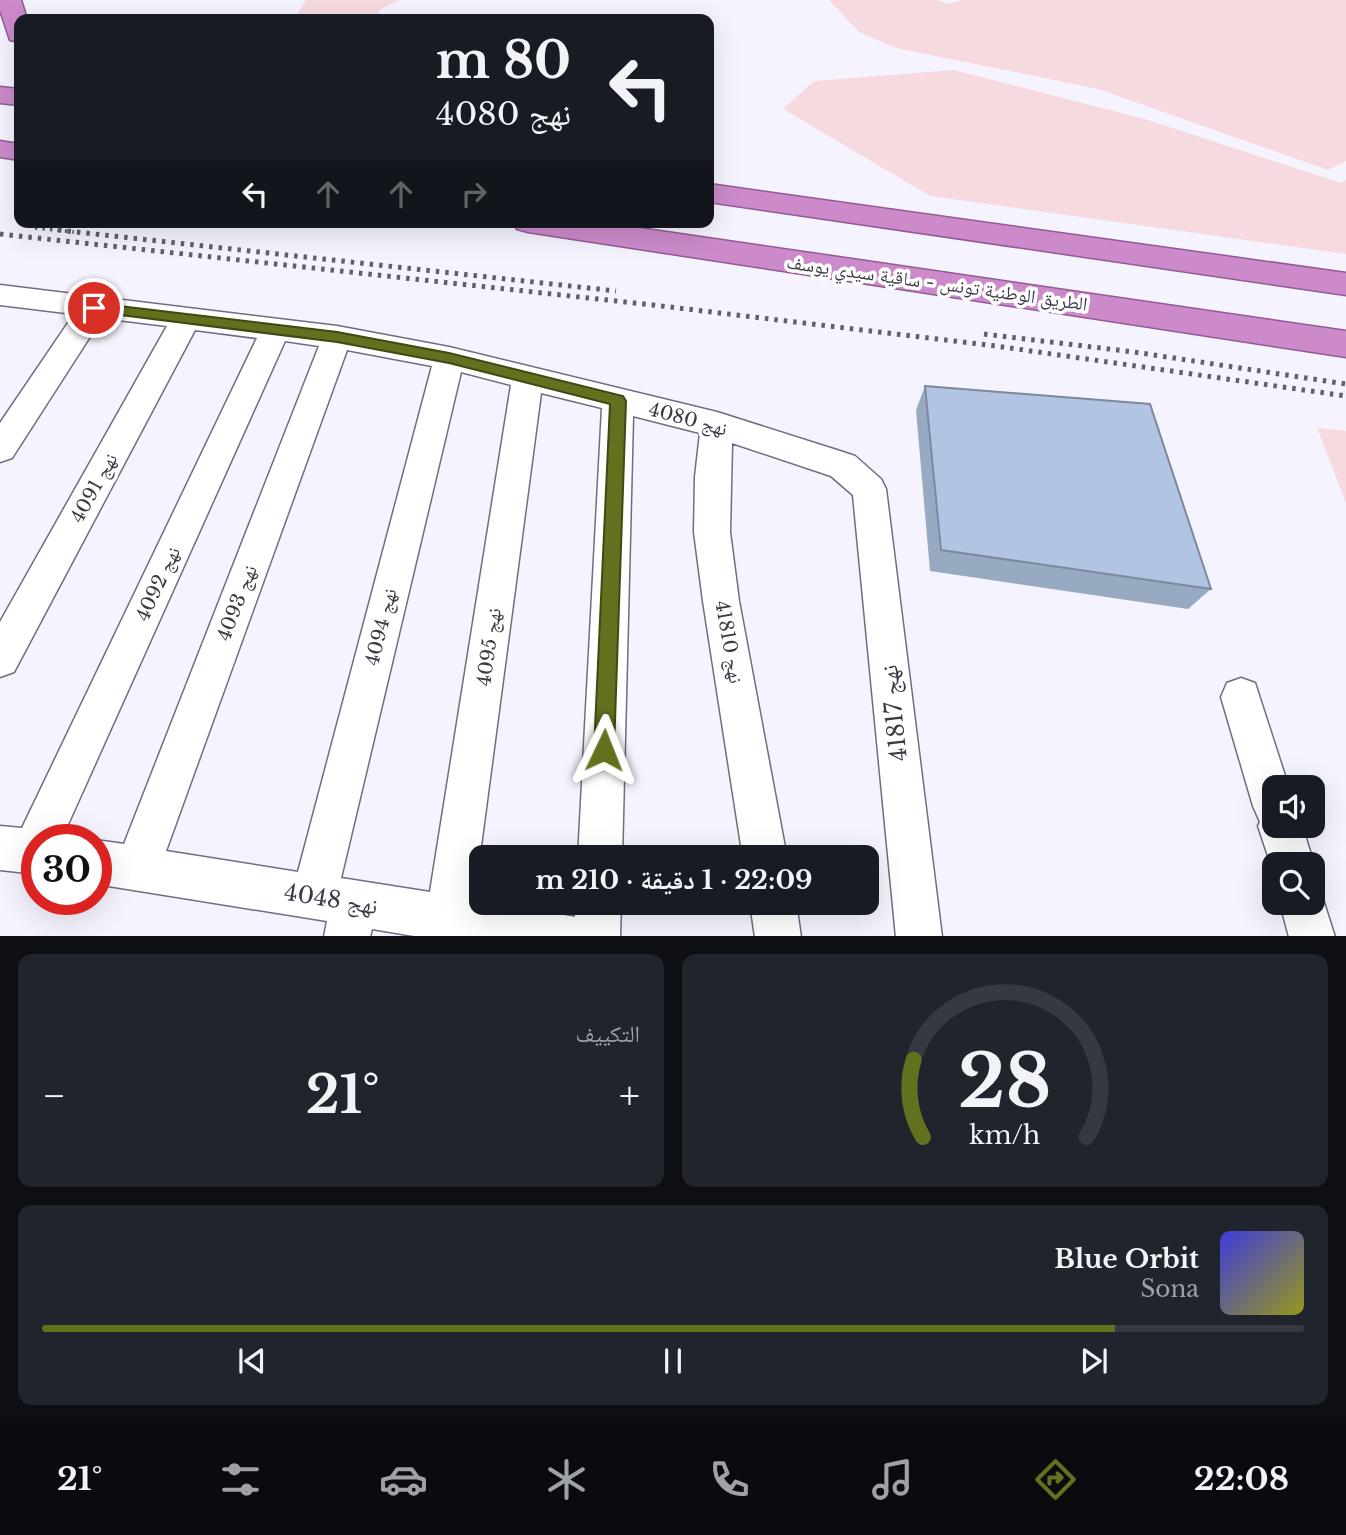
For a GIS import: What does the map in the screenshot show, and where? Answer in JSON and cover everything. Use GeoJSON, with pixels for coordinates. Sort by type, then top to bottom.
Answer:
{"type":"FeatureCollection","features":[{"type":"Feature","properties":{"kind":"highway"},"geometry":{"type":"LineString","coordinates":[[9,0],[14,18]]}},
{"type":"Feature","properties":{"kind":"highway"},"geometry":{"type":"LineString","coordinates":[[714,194],[1346,284]]}},
{"type":"Feature","properties":{"kind":"highway","name":"الطريق الوطنية تونس - ساقية سيدي يوسف"},"geometry":{"type":"LineString","coordinates":[[568,228],[1346,344]]}},
{"type":"Feature","properties":{"kind":"street","name":"نهج 4080"},"geometry":{"type":"LineString","coordinates":[[2,297],[337,337],[449,358],[717,425],[843,466],[869,489]]}},
{"type":"Feature","properties":{"kind":"street"},"geometry":{"type":"LineString","coordinates":[[0,449],[94,308]]}},
{"type":"Feature","properties":{"kind":"street","name":"نهج 4091"},"geometry":{"type":"LineString","coordinates":[[0,659],[187,317]]}},
{"type":"Feature","properties":{"kind":"street","name":"نهج 4092"},"geometry":{"type":"LineString","coordinates":[[40,824],[276,329]]}},
{"type":"Feature","properties":{"kind":"street","name":"نهج 4093"},"geometry":{"type":"LineString","coordinates":[[116,866],[337,337]]}},
{"type":"Feature","properties":{"kind":"street","name":"نهج 4094"},"geometry":{"type":"LineString","coordinates":[[338,912],[449,358]]}},
{"type":"Feature","properties":{"kind":"street","name":"نهج 4095"},"geometry":{"type":"LineString","coordinates":[[449,916],[528,378]]}},
{"type":"Feature","properties":{"kind":"street"},"geometry":{"type":"LineString","coordinates":[[601,845],[618,401]]}},
{"type":"Feature","properties":{"kind":"street","name":"نهج 41810"},"geometry":{"type":"LineString","coordinates":[[717,425],[712,477],[712,532],[763,845]]}},
{"type":"Feature","properties":{"kind":"street","name":"نهج 41817"},"geometry":{"type":"LineString","coordinates":[[869,489],[919,936]]}},
{"type":"Feature","properties":{"kind":"street"},"geometry":{"type":"LineString","coordinates":[[1241,697],[1265,775]]}},
{"type":"Feature","properties":{"kind":"street","name":"نهج 4048"},"geometry":{"type":"LineString","coordinates":[[116,866],[338,912],[449,916],[566,936]]}},
{"type":"Feature","properties":{"kind":"street"},"geometry":{"type":"LineString","coordinates":[[597,936],[598,915]]}},
{"type":"Feature","properties":{"kind":"street"},"geometry":{"type":"LineString","coordinates":[[775,915],[778,936]]}},
{"type":"Feature","properties":{"kind":"street"},"geometry":{"type":"LineString","coordinates":[[1306,915],[1312,936]]}},
{"type":"Feature","properties":{"kind":"shaded area"},"geometry":{"type":"Polygon","coordinates":[[[306,0],[400,0],[381,9],[378,14],[297,14],[306,0]]]}},
{"type":"Feature","properties":{"kind":"shaded area"},"geometry":{"type":"Polygon","coordinates":[[[829,0],[937,0],[949,4],[962,0],[1346,0],[1346,161],[1328,170],[1098,89],[896,48],[859,32],[829,0]]]}},
{"type":"Feature","properties":{"kind":"shaded area"},"geometry":{"type":"Polygon","coordinates":[[[954,70],[1145,119],[1341,183],[1346,180],[1346,254],[930,196],[783,109],[814,81],[954,70]]]}},
{"type":"Feature","properties":{"kind":"shaded area"},"geometry":{"type":"Polygon","coordinates":[[[1317,428],[1346,431],[1346,503],[1317,428]]]}},
{"type":"Feature","properties":{"kind":"building"},"geometry":{"type":"Polygon","coordinates":[[[925,386],[1150,404],[1211,589],[941,550],[925,386]]]}},
{"type":"Feature","properties":{"kind":"railway"},"geometry":{"type":"LineString","coordinates":[[35,228],[74,232]]}},
{"type":"Feature","properties":{"kind":"railway"},"geometry":{"type":"LineString","coordinates":[[58,230],[616,291]]}},
{"type":"Feature","properties":{"kind":"railway"},"geometry":{"type":"LineString","coordinates":[[0,234],[653,305],[996,346],[1346,396]]}},
{"type":"Feature","properties":{"kind":"railway"},"geometry":{"type":"LineString","coordinates":[[984,334],[1134,352],[1346,384]]}},
{"type":"Feature","properties":{"kind":"route"},"geometry":{"type":"LineString","coordinates":[[94,308],[337,337],[449,358],[618,401],[604,750]]}}]}
